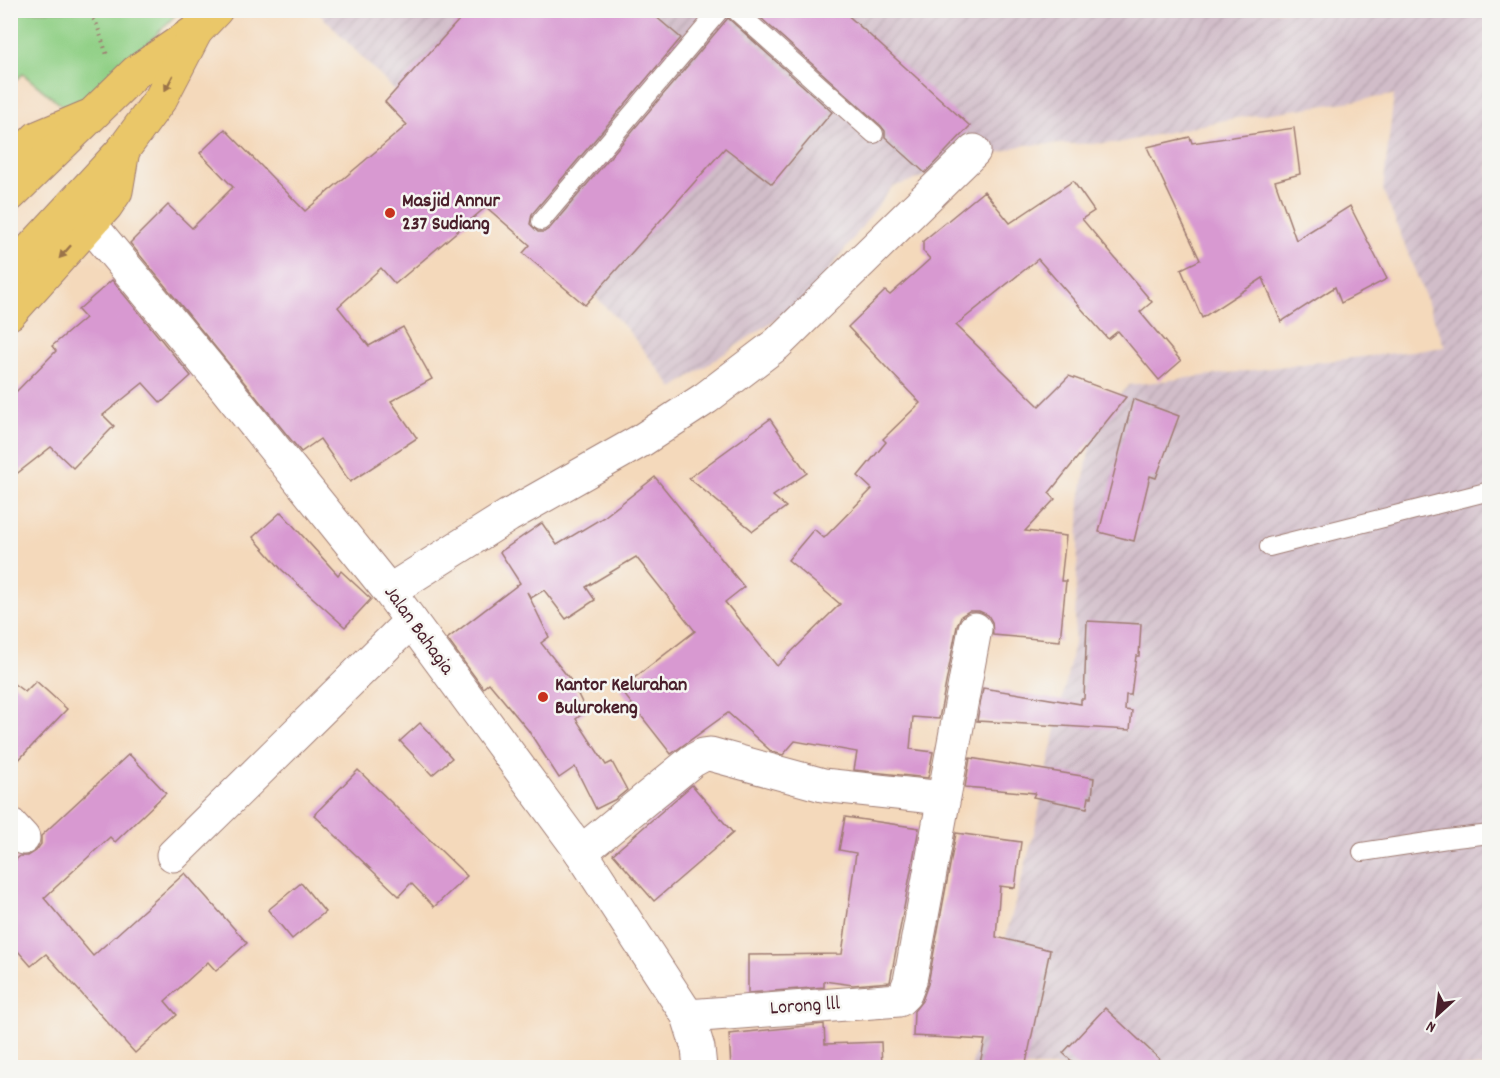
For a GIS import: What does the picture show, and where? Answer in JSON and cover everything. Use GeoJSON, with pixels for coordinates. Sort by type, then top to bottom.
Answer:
{"type":"FeatureCollection","features":[{"type":"Feature","properties":{"kind":"main road"},"geometry":{"type":"LineString","coordinates":[[10,195],[87,117],[136,72],[206,21]]}},
{"type":"Feature","properties":{"kind":"main road"},"geometry":{"type":"LineString","coordinates":[[10,272],[123,150],[161,98],[206,21]]}},
{"type":"Feature","properties":{"kind":"main road"},"geometry":{"type":"LineString","coordinates":[[10,166],[37,138],[87,117]]}},
{"type":"Feature","properties":{"kind":"main road"},"geometry":{"type":"LineString","coordinates":[[10,313],[90,224],[116,191],[123,150]]}},
{"type":"Feature","properties":{"kind":"street"},"geometry":{"type":"LineString","coordinates":[[389,591],[508,516],[642,440],[745,370],[777,344],[974,151]]}},
{"type":"Feature","properties":{"kind":"street","name":"Jalan Bahagia"},"geometry":{"type":"LineString","coordinates":[[90,224],[389,591],[580,852],[688,1016],[698,1048],[700,1068]]}},
{"type":"Feature","properties":{"kind":"street"},"geometry":{"type":"LineString","coordinates":[[173,855],[411,621]]}},
{"type":"Feature","properties":{"kind":"street"},"geometry":{"type":"LineString","coordinates":[[580,852],[692,761],[703,755],[710,754],[752,764],[823,785],[943,798],[975,629]]}},
{"type":"Feature","properties":{"kind":"street","name":"Lorong lll"},"geometry":{"type":"LineString","coordinates":[[688,1016],[899,1000],[905,994],[910,981],[943,798]]}},
{"type":"Feature","properties":{"kind":"lane"},"geometry":{"type":"LineString","coordinates":[[735,10],[874,134]]}},
{"type":"Feature","properties":{"kind":"lane"},"geometry":{"type":"LineString","coordinates":[[541,221],[714,13]]}},
{"type":"Feature","properties":{"kind":"lane"},"geometry":{"type":"LineString","coordinates":[[1269,547],[1490,491]]}},
{"type":"Feature","properties":{"kind":"lane"},"geometry":{"type":"LineString","coordinates":[[1362,852],[1447,838],[1490,834]]}},
{"type":"Feature","properties":{"kind":"path"},"geometry":{"type":"LineString","coordinates":[[85,10],[96,22],[108,56],[136,72]]}},
{"type":"Feature","properties":{"kind":"shaded area"},"geometry":{"type":"Polygon","coordinates":[[[317,11],[1489,11],[1489,1067],[971,1067],[1035,829],[1074,643],[1080,500],[1095,419],[1129,385],[1445,347],[1383,190],[1394,95],[1230,119],[1118,143],[1023,145],[892,187],[809,297],[673,388],[627,329],[317,11]]]}},
{"type":"Feature","properties":{"kind":"green space"},"geometry":{"type":"Polygon","coordinates":[[[11,11],[179,11],[77,118],[23,74],[11,84],[11,11]]]}},
{"type":"Feature","properties":{"kind":"building"},"geometry":{"type":"Polygon","coordinates":[[[468,10],[648,10],[681,38],[532,214],[530,224],[538,232],[544,232],[550,228],[728,18],[832,112],[772,184],[725,148],[585,305],[523,253],[530,245],[486,207],[395,284],[381,268],[338,307],[369,346],[403,327],[432,379],[391,401],[417,438],[350,482],[320,439],[301,452],[130,243],[168,205],[192,228],[233,187],[200,153],[225,129],[305,211],[407,125],[385,102],[468,10]]]}},
{"type":"Feature","properties":{"kind":"building"},"geometry":{"type":"Polygon","coordinates":[[[752,10],[842,10],[970,126],[925,173],[885,137],[885,131],[881,126],[752,10]]]}},
{"type":"Feature","properties":{"kind":"building"},"geometry":{"type":"Polygon","coordinates":[[[1294,128],[1300,174],[1275,181],[1296,240],[1350,206],[1387,279],[1341,303],[1335,287],[1281,322],[1263,278],[1202,318],[1181,269],[1200,260],[1147,147],[1190,137],[1192,143],[1294,128]]]}},
{"type":"Feature","properties":{"kind":"building"},"geometry":{"type":"Polygon","coordinates":[[[1073,181],[1094,211],[1082,219],[1152,302],[1140,312],[1181,361],[1159,380],[1118,331],[1108,339],[1038,259],[956,325],[1039,406],[1069,376],[1126,397],[1049,493],[1055,499],[1025,531],[1066,536],[1061,581],[1066,581],[1060,641],[993,635],[992,622],[988,615],[979,611],[969,611],[961,616],[957,626],[939,719],[913,717],[910,749],[933,752],[928,778],[854,770],[857,752],[795,741],[783,755],[772,752],[728,713],[671,754],[620,689],[695,631],[636,557],[586,587],[595,600],[566,619],[544,590],[531,598],[527,592],[549,637],[541,643],[572,682],[586,711],[576,719],[606,765],[612,762],[627,790],[616,799],[596,809],[575,767],[559,778],[528,730],[489,683],[483,688],[447,639],[520,583],[500,552],[542,523],[557,545],[604,517],[655,477],[744,587],[725,602],[777,666],[840,604],[788,560],[814,529],[824,538],[872,489],[858,476],[886,442],[883,439],[920,403],[848,327],[885,291],[890,295],[930,259],[923,251],[923,241],[984,191],[1010,223],[1073,181]]]}},
{"type":"Feature","properties":{"kind":"building"},"geometry":{"type":"Polygon","coordinates":[[[112,280],[191,376],[161,403],[143,383],[103,415],[114,426],[73,468],[51,447],[10,479],[10,398],[56,351],[52,346],[85,318],[78,310],[112,280]]]}},
{"type":"Feature","properties":{"kind":"building"},"geometry":{"type":"Polygon","coordinates":[[[1133,399],[1179,416],[1156,478],[1150,476],[1134,541],[1099,532],[1133,399]]]}},
{"type":"Feature","properties":{"kind":"building"},"geometry":{"type":"Polygon","coordinates":[[[770,419],[807,473],[773,496],[786,507],[753,531],[689,478],[770,419]]]}},
{"type":"Feature","properties":{"kind":"building"},"geometry":{"type":"Polygon","coordinates":[[[281,512],[338,575],[341,571],[371,599],[345,627],[281,569],[253,537],[281,512]]]}},
{"type":"Feature","properties":{"kind":"building"},"geometry":{"type":"Polygon","coordinates":[[[1087,621],[1141,624],[1139,656],[1136,656],[1131,695],[1126,695],[1125,710],[1132,711],[1130,730],[977,721],[983,688],[1081,704],[1081,699],[1084,699],[1087,621]]]}},
{"type":"Feature","properties":{"kind":"building"},"geometry":{"type":"Polygon","coordinates":[[[10,681],[25,692],[36,681],[67,709],[10,769],[10,681]]]}},
{"type":"Feature","properties":{"kind":"building"},"geometry":{"type":"Polygon","coordinates":[[[420,723],[452,758],[432,775],[400,741],[420,723]]]}},
{"type":"Feature","properties":{"kind":"building"},"geometry":{"type":"Polygon","coordinates":[[[129,754],[166,793],[115,842],[110,837],[44,898],[93,956],[185,873],[247,943],[216,971],[208,962],[165,1001],[177,1015],[135,1053],[46,954],[31,966],[10,942],[10,865],[20,856],[28,856],[36,851],[41,844],[41,836],[129,754]]]}},
{"type":"Feature","properties":{"kind":"building"},"geometry":{"type":"Polygon","coordinates":[[[970,758],[1094,778],[1092,797],[1089,797],[1087,808],[1033,797],[1035,793],[965,787],[970,758]]]}},
{"type":"Feature","properties":{"kind":"building"},"geometry":{"type":"Polygon","coordinates":[[[358,770],[467,876],[434,907],[411,883],[399,896],[314,815],[358,770]]]}},
{"type":"Feature","properties":{"kind":"building"},"geometry":{"type":"Polygon","coordinates":[[[692,785],[733,833],[654,901],[613,854],[692,785]]]}},
{"type":"Feature","properties":{"kind":"building"},"geometry":{"type":"Polygon","coordinates":[[[845,817],[919,828],[890,982],[853,985],[824,981],[824,987],[748,993],[748,955],[842,954],[856,853],[839,850],[845,817]]]}},
{"type":"Feature","properties":{"kind":"building"},"geometry":{"type":"Polygon","coordinates":[[[956,833],[1021,842],[1015,888],[1000,886],[996,937],[1050,950],[1025,1068],[979,1068],[985,1040],[913,1036],[914,1011],[922,1001],[928,984],[956,833]]]}},
{"type":"Feature","properties":{"kind":"building"},"geometry":{"type":"Polygon","coordinates":[[[301,883],[325,912],[292,939],[268,910],[301,883]]]}},
{"type":"Feature","properties":{"kind":"building"},"geometry":{"type":"Polygon","coordinates":[[[1105,1008],[1169,1068],[1079,1068],[1063,1053],[1105,1008]]]}},
{"type":"Feature","properties":{"kind":"building"},"geometry":{"type":"Polygon","coordinates":[[[824,1024],[825,1044],[881,1042],[882,1068],[731,1068],[729,1034],[824,1024]]]}},
{"type":"Feature","properties":{"kind":"place","name":"Masjid Annur 237 Sudiang"},"geometry":{"type":"Point","coordinates":[390,213]}},
{"type":"Feature","properties":{"kind":"place","name":"Kantor Kelurahan Bulurokeng"},"geometry":{"type":"Point","coordinates":[543,697]}}]}
